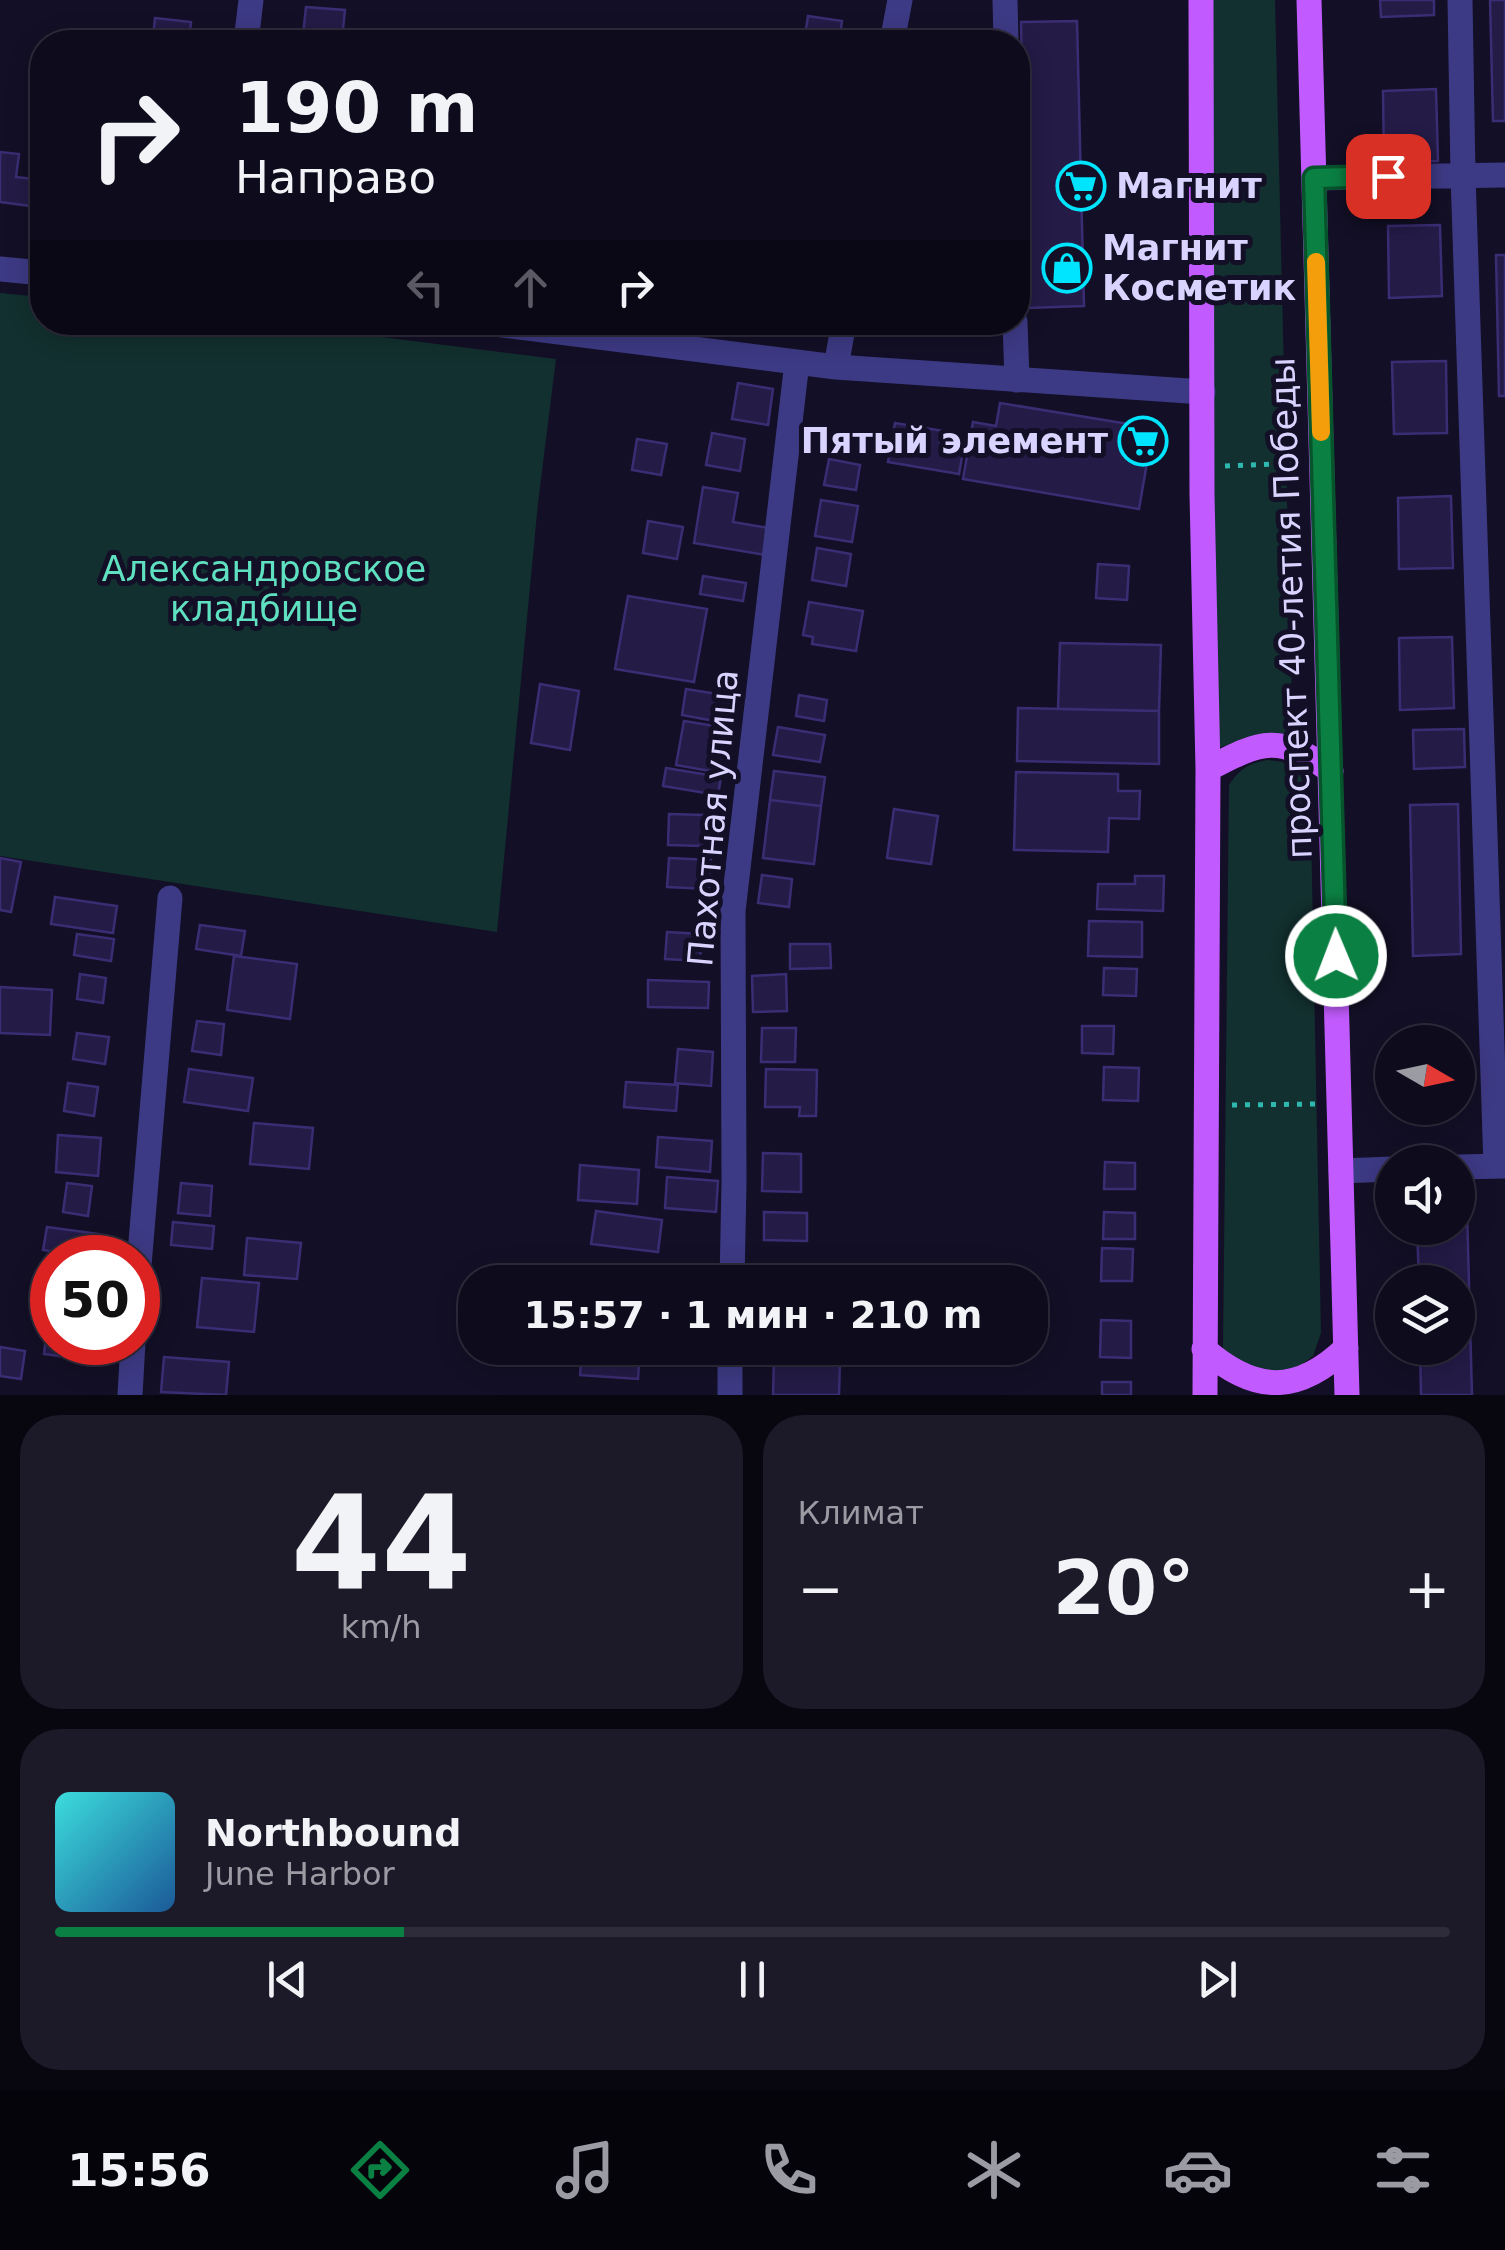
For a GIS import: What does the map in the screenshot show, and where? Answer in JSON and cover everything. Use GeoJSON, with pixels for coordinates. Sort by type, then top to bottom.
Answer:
{"type":"FeatureCollection","features":[{"type":"Feature","properties":{"kind":"main road"},"geometry":{"type":"LineString","coordinates":[[1201,0],[1202,466],[1208,769],[1205,1395]]}},
{"type":"Feature","properties":{"kind":"main road","name":"проспект 40-летия Победы"},"geometry":{"type":"LineString","coordinates":[[1309,0],[1347,1395]]}},
{"type":"Feature","properties":{"kind":"main road"},"geometry":{"type":"LineString","coordinates":[[1208,769],[1241,751],[1277,744],[1293,747],[1331,771]]}},
{"type":"Feature","properties":{"kind":"main road"},"geometry":{"type":"LineString","coordinates":[[1204,1349],[1237,1374],[1277,1385],[1315,1372],[1346,1348]]}},
{"type":"Feature","properties":{"kind":"street"},"geometry":{"type":"LineString","coordinates":[[247,30],[251,0]]}},
{"type":"Feature","properties":{"kind":"street"},"geometry":{"type":"LineString","coordinates":[[894,30],[900,0]]}},
{"type":"Feature","properties":{"kind":"street"},"geometry":{"type":"LineString","coordinates":[[1005,0],[1006,30]]}},
{"type":"Feature","properties":{"kind":"street"},"geometry":{"type":"LineString","coordinates":[[1460,0],[1463,175],[1500,1166],[1475,1167]]}},
{"type":"Feature","properties":{"kind":"street"},"geometry":{"type":"LineString","coordinates":[[1314,178],[1505,175]]}},
{"type":"Feature","properties":{"kind":"street"},"geometry":{"type":"LineString","coordinates":[[0,270],[30,272]]}},
{"type":"Feature","properties":{"kind":"street"},"geometry":{"type":"LineString","coordinates":[[583,335],[836,367],[1203,392]]}},
{"type":"Feature","properties":{"kind":"street"},"geometry":{"type":"LineString","coordinates":[[836,367],[842,335]]}},
{"type":"Feature","properties":{"kind":"street"},"geometry":{"type":"LineString","coordinates":[[1015,335],[1017,380]]}},
{"type":"Feature","properties":{"kind":"street","name":"Пахотная улица"},"geometry":{"type":"LineString","coordinates":[[732,1265],[733,911],[798,362]]}},
{"type":"Feature","properties":{"kind":"street"},"geometry":{"type":"LineString","coordinates":[[142,1235],[170,898]]}},
{"type":"Feature","properties":{"kind":"street"},"geometry":{"type":"LineString","coordinates":[[1341,1170],[1375,1169]]}},
{"type":"Feature","properties":{"kind":"street"},"geometry":{"type":"LineString","coordinates":[[130,1395],[132,1365]]}},
{"type":"Feature","properties":{"kind":"street"},"geometry":{"type":"LineString","coordinates":[[730,1365],[730,1395]]}},
{"type":"Feature","properties":{"kind":"path"},"geometry":{"type":"LineString","coordinates":[[1202,466],[1322,462]]}},
{"type":"Feature","properties":{"kind":"path"},"geometry":{"type":"LineString","coordinates":[[1206,1106],[1339,1104]]}},
{"type":"Feature","properties":{"kind":"green space"},"geometry":{"type":"Polygon","coordinates":[[[1206,0],[1275,0],[1293,746],[1235,743],[1214,749],[1206,0]]]}},
{"type":"Feature","properties":{"kind":"green space","name":"Александровское кладбище"},"geometry":{"type":"Polygon","coordinates":[[[0,293],[30,296],[30,335],[366,335],[556,359],[538,503],[497,932],[0,856],[0,293]]]}},
{"type":"Feature","properties":{"kind":"green space"},"geometry":{"type":"Polygon","coordinates":[[[1268,760],[1282,762],[1310,777],[1321,1333],[1313,1356],[1296,1369],[1277,1373],[1235,1363],[1223,1348],[1229,785],[1245,768],[1268,760]]]}},
{"type":"Feature","properties":{"kind":"building"},"geometry":{"type":"Polygon","coordinates":[[[1380,0],[1434,0],[1434,15],[1381,17],[1380,0]]]}},
{"type":"Feature","properties":{"kind":"building"},"geometry":{"type":"Polygon","coordinates":[[[1490,0],[1505,0],[1505,121],[1493,121],[1490,0]]]}},
{"type":"Feature","properties":{"kind":"building"},"geometry":{"type":"Polygon","coordinates":[[[306,7],[345,10],[343,30],[304,30],[306,7]]]}},
{"type":"Feature","properties":{"kind":"building"},"geometry":{"type":"Polygon","coordinates":[[[808,16],[842,21],[841,30],[806,30],[808,16]]]}},
{"type":"Feature","properties":{"kind":"building"},"geometry":{"type":"Polygon","coordinates":[[[155,18],[191,22],[190,30],[154,30],[155,18]]]}},
{"type":"Feature","properties":{"kind":"building"},"geometry":{"type":"Polygon","coordinates":[[[1077,21],[1084,306],[1030,308],[1030,30],[1021,30],[1021,22],[1077,21]]]}},
{"type":"Feature","properties":{"kind":"building"},"geometry":{"type":"Polygon","coordinates":[[[1436,89],[1438,161],[1384,163],[1383,91],[1436,89]]]}},
{"type":"Feature","properties":{"kind":"building"},"geometry":{"type":"Polygon","coordinates":[[[0,152],[19,154],[16,177],[30,179],[30,206],[0,202],[0,152]]]}},
{"type":"Feature","properties":{"kind":"building"},"geometry":{"type":"Polygon","coordinates":[[[1440,225],[1442,296],[1389,298],[1388,226],[1440,225]]]}},
{"type":"Feature","properties":{"kind":"building"},"geometry":{"type":"Polygon","coordinates":[[[1496,255],[1505,255],[1505,396],[1499,396],[1496,255]]]}},
{"type":"Feature","properties":{"kind":"building"},"geometry":{"type":"Polygon","coordinates":[[[1446,361],[1447,433],[1394,434],[1392,362],[1446,361]]]}},
{"type":"Feature","properties":{"kind":"building"},"geometry":{"type":"Polygon","coordinates":[[[738,383],[773,389],[768,425],[732,419],[738,383]]]}},
{"type":"Feature","properties":{"kind":"building"},"geometry":{"type":"Polygon","coordinates":[[[1000,403],[1153,428],[1139,509],[963,479],[973,422],[996,426],[1000,403]]]}},
{"type":"Feature","properties":{"kind":"building"},"geometry":{"type":"Polygon","coordinates":[[[895,423],[943,431],[940,442],[964,446],[959,474],[888,462],[895,423]]]}},
{"type":"Feature","properties":{"kind":"building"},"geometry":{"type":"Polygon","coordinates":[[[712,433],[745,439],[740,471],[706,465],[712,433]]]}},
{"type":"Feature","properties":{"kind":"building"},"geometry":{"type":"Polygon","coordinates":[[[637,439],[667,444],[661,475],[632,470],[637,439]]]}},
{"type":"Feature","properties":{"kind":"building"},"geometry":{"type":"Polygon","coordinates":[[[829,459],[860,465],[856,490],[824,485],[829,459]]]}},
{"type":"Feature","properties":{"kind":"building"},"geometry":{"type":"Polygon","coordinates":[[[703,487],[738,493],[733,522],[769,528],[765,555],[694,543],[703,487]]]}},
{"type":"Feature","properties":{"kind":"building"},"geometry":{"type":"Polygon","coordinates":[[[1451,496],[1453,568],[1399,569],[1398,498],[1451,496]]]}},
{"type":"Feature","properties":{"kind":"building"},"geometry":{"type":"Polygon","coordinates":[[[821,500],[858,506],[852,542],[815,536],[821,500]]]}},
{"type":"Feature","properties":{"kind":"building"},"geometry":{"type":"Polygon","coordinates":[[[648,521],[683,527],[677,559],[643,553],[648,521]]]}},
{"type":"Feature","properties":{"kind":"building"},"geometry":{"type":"Polygon","coordinates":[[[817,548],[851,554],[846,586],[812,580],[817,548]]]}},
{"type":"Feature","properties":{"kind":"building"},"geometry":{"type":"Polygon","coordinates":[[[1098,564],[1129,566],[1127,600],[1096,598],[1098,564]]]}},
{"type":"Feature","properties":{"kind":"building"},"geometry":{"type":"Polygon","coordinates":[[[703,576],[746,583],[743,601],[700,594],[703,576]]]}},
{"type":"Feature","properties":{"kind":"building"},"geometry":{"type":"Polygon","coordinates":[[[628,596],[707,609],[694,682],[615,669],[628,596]]]}},
{"type":"Feature","properties":{"kind":"building"},"geometry":{"type":"Polygon","coordinates":[[[809,602],[863,611],[856,651],[812,644],[813,637],[803,635],[809,602]]]}},
{"type":"Feature","properties":{"kind":"building"},"geometry":{"type":"Polygon","coordinates":[[[1452,637],[1454,708],[1400,710],[1399,638],[1452,637]]]}},
{"type":"Feature","properties":{"kind":"building"},"geometry":{"type":"Polygon","coordinates":[[[1060,643],[1161,645],[1159,711],[1058,709],[1060,643]]]}},
{"type":"Feature","properties":{"kind":"building"},"geometry":{"type":"Polygon","coordinates":[[[540,684],[579,691],[570,750],[531,743],[540,684]]]}},
{"type":"Feature","properties":{"kind":"building"},"geometry":{"type":"Polygon","coordinates":[[[686,689],[730,696],[725,723],[682,715],[686,689]]]}},
{"type":"Feature","properties":{"kind":"building"},"geometry":{"type":"Polygon","coordinates":[[[799,695],[827,700],[824,721],[796,716],[799,695]]]}},
{"type":"Feature","properties":{"kind":"building"},"geometry":{"type":"Polygon","coordinates":[[[1018,708],[1159,711],[1159,764],[1017,761],[1018,708]]]}},
{"type":"Feature","properties":{"kind":"building"},"geometry":{"type":"Polygon","coordinates":[[[684,721],[734,729],[727,774],[676,765],[684,721]]]}},
{"type":"Feature","properties":{"kind":"building"},"geometry":{"type":"Polygon","coordinates":[[[778,727],[825,735],[820,762],[773,755],[778,727]]]}},
{"type":"Feature","properties":{"kind":"building"},"geometry":{"type":"Polygon","coordinates":[[[1464,729],[1465,767],[1414,769],[1413,730],[1464,729]]]}},
{"type":"Feature","properties":{"kind":"building"},"geometry":{"type":"Polygon","coordinates":[[[666,768],[721,777],[718,795],[663,786],[666,768]]]}},
{"type":"Feature","properties":{"kind":"building"},"geometry":{"type":"Polygon","coordinates":[[[774,771],[825,777],[821,806],[770,800],[774,771]]]}},
{"type":"Feature","properties":{"kind":"building"},"geometry":{"type":"Polygon","coordinates":[[[1016,772],[1118,774],[1118,791],[1140,791],[1139,819],[1109,818],[1108,852],[1014,850],[1016,772]]]}},
{"type":"Feature","properties":{"kind":"building"},"geometry":{"type":"Polygon","coordinates":[[[770,800],[821,806],[814,864],[763,858],[770,800]]]}},
{"type":"Feature","properties":{"kind":"building"},"geometry":{"type":"Polygon","coordinates":[[[1458,804],[1461,954],[1413,956],[1410,805],[1458,804]]]}},
{"type":"Feature","properties":{"kind":"building"},"geometry":{"type":"Polygon","coordinates":[[[894,809],[938,816],[931,864],[887,858],[894,809]]]}},
{"type":"Feature","properties":{"kind":"building"},"geometry":{"type":"Polygon","coordinates":[[[669,814],[704,815],[703,846],[668,845],[669,814]]]}},
{"type":"Feature","properties":{"kind":"building"},"geometry":{"type":"Polygon","coordinates":[[[0,858],[21,862],[11,912],[0,910],[0,858]]]}},
{"type":"Feature","properties":{"kind":"building"},"geometry":{"type":"Polygon","coordinates":[[[669,858],[711,860],[709,889],[667,887],[669,858]]]}},
{"type":"Feature","properties":{"kind":"building"},"geometry":{"type":"Polygon","coordinates":[[[762,875],[792,879],[789,907],[758,903],[762,875]]]}},
{"type":"Feature","properties":{"kind":"building"},"geometry":{"type":"Polygon","coordinates":[[[1135,876],[1164,876],[1163,911],[1097,909],[1098,884],[1135,884],[1135,876]]]}},
{"type":"Feature","properties":{"kind":"building"},"geometry":{"type":"Polygon","coordinates":[[[55,897],[117,906],[113,933],[51,924],[55,897]]]}},
{"type":"Feature","properties":{"kind":"building"},"geometry":{"type":"Polygon","coordinates":[[[1089,921],[1142,922],[1142,957],[1088,956],[1089,921]]]}},
{"type":"Feature","properties":{"kind":"building"},"geometry":{"type":"Polygon","coordinates":[[[200,925],[245,931],[241,956],[196,949],[200,925]]]}},
{"type":"Feature","properties":{"kind":"building"},"geometry":{"type":"Polygon","coordinates":[[[667,932],[702,934],[700,961],[665,959],[667,932]]]}},
{"type":"Feature","properties":{"kind":"building"},"geometry":{"type":"Polygon","coordinates":[[[77,934],[114,939],[111,961],[74,955],[77,934]]]}},
{"type":"Feature","properties":{"kind":"building"},"geometry":{"type":"Polygon","coordinates":[[[790,944],[830,944],[831,968],[790,969],[790,944]]]}},
{"type":"Feature","properties":{"kind":"building"},"geometry":{"type":"Polygon","coordinates":[[[234,956],[297,964],[290,1019],[227,1010],[234,956]]]}},
{"type":"Feature","properties":{"kind":"building"},"geometry":{"type":"Polygon","coordinates":[[[1104,968],[1137,969],[1136,996],[1103,995],[1104,968]]]}},
{"type":"Feature","properties":{"kind":"building"},"geometry":{"type":"Polygon","coordinates":[[[80,974],[106,978],[103,1003],[77,999],[80,974]]]}},
{"type":"Feature","properties":{"kind":"building"},"geometry":{"type":"Polygon","coordinates":[[[786,974],[787,1011],[753,1012],[752,976],[786,974]]]}},
{"type":"Feature","properties":{"kind":"building"},"geometry":{"type":"Polygon","coordinates":[[[648,980],[709,982],[708,1008],[648,1007],[648,980]]]}},
{"type":"Feature","properties":{"kind":"building"},"geometry":{"type":"Polygon","coordinates":[[[0,987],[52,990],[50,1035],[0,1033],[0,987]]]}},
{"type":"Feature","properties":{"kind":"building"},"geometry":{"type":"Polygon","coordinates":[[[197,1021],[224,1024],[221,1055],[192,1051],[197,1021]]]}},
{"type":"Feature","properties":{"kind":"building"},"geometry":{"type":"Polygon","coordinates":[[[1082,1026],[1114,1026],[1113,1054],[1082,1053],[1082,1026]]]}},
{"type":"Feature","properties":{"kind":"building"},"geometry":{"type":"Polygon","coordinates":[[[762,1028],[796,1028],[795,1062],[761,1062],[762,1028]]]}},
{"type":"Feature","properties":{"kind":"building"},"geometry":{"type":"Polygon","coordinates":[[[77,1033],[109,1037],[105,1064],[73,1059],[77,1033]]]}},
{"type":"Feature","properties":{"kind":"building"},"geometry":{"type":"Polygon","coordinates":[[[678,1049],[713,1052],[711,1086],[675,1083],[678,1049]]]}},
{"type":"Feature","properties":{"kind":"building"},"geometry":{"type":"Polygon","coordinates":[[[1104,1067],[1139,1068],[1138,1101],[1103,1100],[1104,1067]]]}},
{"type":"Feature","properties":{"kind":"building"},"geometry":{"type":"Polygon","coordinates":[[[189,1069],[253,1078],[248,1111],[184,1102],[189,1069]]]}},
{"type":"Feature","properties":{"kind":"building"},"geometry":{"type":"Polygon","coordinates":[[[766,1069],[817,1070],[816,1116],[799,1116],[800,1107],[765,1107],[766,1069]]]}},
{"type":"Feature","properties":{"kind":"building"},"geometry":{"type":"Polygon","coordinates":[[[626,1082],[678,1085],[676,1111],[624,1107],[626,1082]]]}},
{"type":"Feature","properties":{"kind":"building"},"geometry":{"type":"Polygon","coordinates":[[[68,1083],[98,1087],[94,1116],[64,1111],[68,1083]]]}},
{"type":"Feature","properties":{"kind":"building"},"geometry":{"type":"Polygon","coordinates":[[[254,1123],[313,1128],[309,1169],[250,1164],[254,1123]]]}},
{"type":"Feature","properties":{"kind":"building"},"geometry":{"type":"Polygon","coordinates":[[[58,1135],[101,1138],[98,1176],[56,1172],[58,1135]]]}},
{"type":"Feature","properties":{"kind":"building"},"geometry":{"type":"Polygon","coordinates":[[[658,1137],[712,1141],[710,1172],[656,1167],[658,1137]]]}},
{"type":"Feature","properties":{"kind":"building"},"geometry":{"type":"Polygon","coordinates":[[[763,1153],[801,1154],[801,1192],[762,1191],[763,1153]]]}},
{"type":"Feature","properties":{"kind":"building"},"geometry":{"type":"Polygon","coordinates":[[[1105,1162],[1135,1163],[1135,1189],[1104,1189],[1105,1162]]]}},
{"type":"Feature","properties":{"kind":"building"},"geometry":{"type":"Polygon","coordinates":[[[580,1165],[639,1170],[637,1204],[578,1200],[580,1165]]]}},
{"type":"Feature","properties":{"kind":"building"},"geometry":{"type":"Polygon","coordinates":[[[667,1177],[718,1181],[716,1212],[665,1208],[667,1177]]]}},
{"type":"Feature","properties":{"kind":"building"},"geometry":{"type":"Polygon","coordinates":[[[67,1183],[92,1186],[88,1216],[63,1212],[67,1183]]]}},
{"type":"Feature","properties":{"kind":"building"},"geometry":{"type":"Polygon","coordinates":[[[181,1183],[212,1186],[210,1216],[178,1213],[181,1183]]]}},
{"type":"Feature","properties":{"kind":"building"},"geometry":{"type":"Polygon","coordinates":[[[596,1211],[662,1220],[658,1252],[591,1244],[596,1211]]]}},
{"type":"Feature","properties":{"kind":"building"},"geometry":{"type":"Polygon","coordinates":[[[764,1212],[807,1213],[807,1241],[764,1240],[764,1212]]]}},
{"type":"Feature","properties":{"kind":"building"},"geometry":{"type":"Polygon","coordinates":[[[1104,1212],[1135,1213],[1135,1239],[1103,1239],[1104,1212]]]}},
{"type":"Feature","properties":{"kind":"building"},"geometry":{"type":"Polygon","coordinates":[[[173,1222],[214,1226],[212,1249],[171,1245],[173,1222]]]}},
{"type":"Feature","properties":{"kind":"building"},"geometry":{"type":"Polygon","coordinates":[[[47,1227],[99,1234],[99,1235],[46,1235],[47,1227]]]}},
{"type":"Feature","properties":{"kind":"building"},"geometry":{"type":"Polygon","coordinates":[[[247,1238],[301,1243],[297,1279],[244,1275],[247,1238]]]}},
{"type":"Feature","properties":{"kind":"building"},"geometry":{"type":"Polygon","coordinates":[[[1418,1245],[1468,1245],[1468,1265],[1418,1265],[1418,1245]]]}},
{"type":"Feature","properties":{"kind":"building"},"geometry":{"type":"Polygon","coordinates":[[[1102,1248],[1133,1249],[1132,1281],[1101,1281],[1102,1248]]]}},
{"type":"Feature","properties":{"kind":"building"},"geometry":{"type":"Polygon","coordinates":[[[202,1278],[259,1283],[254,1332],[197,1327],[202,1278]]]}},
{"type":"Feature","properties":{"kind":"building"},"geometry":{"type":"Polygon","coordinates":[[[1101,1320],[1131,1321],[1131,1358],[1100,1357],[1101,1320]]]}},
{"type":"Feature","properties":{"kind":"building"},"geometry":{"type":"Polygon","coordinates":[[[0,1347],[25,1351],[21,1379],[0,1376],[0,1347]]]}},
{"type":"Feature","properties":{"kind":"building"},"geometry":{"type":"Polygon","coordinates":[[[164,1357],[229,1362],[226,1395],[161,1392],[164,1357]]]}},
{"type":"Feature","properties":{"kind":"building"},"geometry":{"type":"Polygon","coordinates":[[[581,1365],[639,1365],[638,1379],[580,1375],[581,1365]]]}},
{"type":"Feature","properties":{"kind":"building"},"geometry":{"type":"Polygon","coordinates":[[[774,1365],[840,1365],[839,1395],[773,1395],[774,1365]]]}},
{"type":"Feature","properties":{"kind":"building"},"geometry":{"type":"Polygon","coordinates":[[[1420,1365],[1471,1365],[1472,1395],[1421,1395],[1420,1365]]]}},
{"type":"Feature","properties":{"kind":"building"},"geometry":{"type":"Polygon","coordinates":[[[1102,1382],[1131,1382],[1131,1395],[1102,1395],[1102,1382]]]}},
{"type":"Feature","properties":{"kind":"slow traffic"},"geometry":{"type":"LineString","coordinates":[[1316,262],[1321,432]]}},
{"type":"Feature","properties":{"kind":"place","name":"Магнит"},"geometry":{"type":"Point","coordinates":[1081,186]}},
{"type":"Feature","properties":{"kind":"place","name":"Магнит Косметик"},"geometry":{"type":"Point","coordinates":[1067,268]}},
{"type":"Feature","properties":{"kind":"place","name":"Пятый элемент"},"geometry":{"type":"Point","coordinates":[1143,441]}},
{"type":"Feature","properties":{"kind":"route"},"geometry":{"type":"LineString","coordinates":[[1336,956],[1314,178],[1388,176]]}}]}
